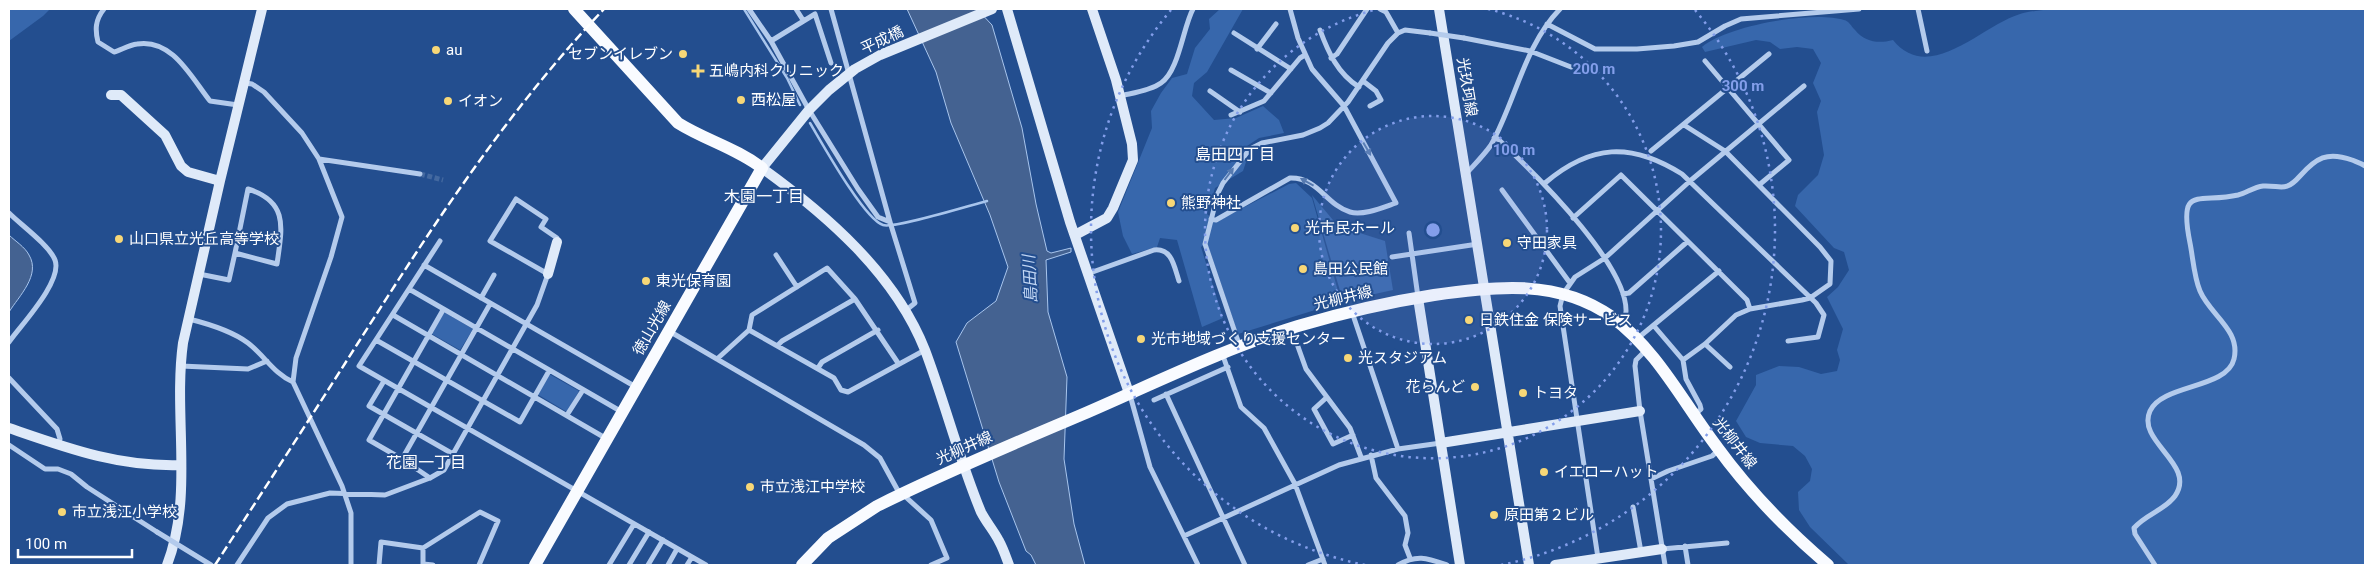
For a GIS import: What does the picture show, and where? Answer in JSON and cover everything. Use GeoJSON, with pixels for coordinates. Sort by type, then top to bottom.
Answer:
{"type":"FeatureCollection","features":[{"type":"Feature","properties":{"kind":"main road"},"geometry":{"type":"LineString","coordinates":[[574,9],[678,123],[691,131],[738,152],[762,168]]}},
{"type":"Feature","properties":{"kind":"main road","name":"徳山光線"},"geometry":{"type":"LineString","coordinates":[[535,565],[762,168]]}},
{"type":"Feature","properties":{"kind":"main road","name":"光柳井線"},"geometry":{"type":"LineString","coordinates":[[802,565],[828,538],[852,520],[902,494],[1222,353],[1292,328],[1352,312],[1418,298],[1486,288],[1527,287],[1566,288],[1622,326],[1637,339],[1719,450],[1767,508],[1794,536],[1828,565]]}},
{"type":"Feature","properties":{"kind":"street"},"geometry":{"type":"LineString","coordinates":[[104,9],[99,15],[95,31],[98,42],[114,52],[136,44],[157,44],[175,56],[210,101],[239,106]]}},
{"type":"Feature","properties":{"kind":"street"},"geometry":{"type":"LineString","coordinates":[[167,565],[178,525],[180,366],[220,181],[262,9]]}},
{"type":"Feature","properties":{"kind":"street"},"geometry":{"type":"LineString","coordinates":[[750,9],[772,41],[809,110],[878,217],[890,222]]}},
{"type":"Feature","properties":{"kind":"street"},"geometry":{"type":"LineString","coordinates":[[796,9],[803,20]]}},
{"type":"Feature","properties":{"kind":"street"},"geometry":{"type":"LineString","coordinates":[[831,9],[852,71],[890,222],[915,303],[904,311]]}},
{"type":"Feature","properties":{"kind":"street","name":"平成橋"},"geometry":{"type":"LineString","coordinates":[[762,168],[809,110],[852,71],[880,56],[992,9]]}},
{"type":"Feature","properties":{"kind":"street"},"geometry":{"type":"LineString","coordinates":[[1007,9],[1087,274],[1109,330],[1124,396],[1150,468],[1198,565]]}},
{"type":"Feature","properties":{"kind":"street"},"geometry":{"type":"LineString","coordinates":[[1075,235],[1107,218],[1133,160],[1132,144],[1120,96],[1092,9]]}},
{"type":"Feature","properties":{"kind":"street"},"geometry":{"type":"LineString","coordinates":[[1120,96],[1156,86],[1166,78],[1178,55],[1193,9]]}},
{"type":"Feature","properties":{"kind":"street"},"geometry":{"type":"LineString","coordinates":[[1211,219],[1216,220],[1290,178],[1300,178],[1310,182],[1350,213],[1359,213],[1396,203],[1344,106],[1323,85],[1305,55],[1290,9]]}},
{"type":"Feature","properties":{"kind":"street"},"geometry":{"type":"LineString","coordinates":[[1331,58],[1337,54],[1367,9]]}},
{"type":"Feature","properties":{"kind":"street"},"geometry":{"type":"LineString","coordinates":[[1380,9],[1386,12],[1398,33]]}},
{"type":"Feature","properties":{"kind":"street","name":"光玖珂線"},"geometry":{"type":"LineString","coordinates":[[1439,9],[1486,288],[1529,565]]}},
{"type":"Feature","properties":{"kind":"street"},"geometry":{"type":"LineString","coordinates":[[1466,174],[1490,146],[1530,52],[1547,24],[1560,9]]}},
{"type":"Feature","properties":{"kind":"street"},"geometry":{"type":"LineString","coordinates":[[1547,24],[1595,50],[1650,48],[1698,42],[1741,19],[1859,9]]}},
{"type":"Feature","properties":{"kind":"street"},"geometry":{"type":"LineString","coordinates":[[1918,9],[1926,51]]}},
{"type":"Feature","properties":{"kind":"street"},"geometry":{"type":"LineString","coordinates":[[772,41],[815,14],[831,63]]}},
{"type":"Feature","properties":{"kind":"street"},"geometry":{"type":"LineString","coordinates":[[1257,50],[1276,24]]}},
{"type":"Feature","properties":{"kind":"street"},"geometry":{"type":"LineString","coordinates":[[1320,30],[1331,58],[1359,87]]}},
{"type":"Feature","properties":{"kind":"street"},"geometry":{"type":"LineString","coordinates":[[1240,347],[1206,252],[1206,235],[1218,192],[1250,149],[1262,143],[1303,135],[1320,128],[1344,106],[1388,43],[1404,30],[1464,38],[1530,52],[1571,67]]}},
{"type":"Feature","properties":{"kind":"street"},"geometry":{"type":"LineString","coordinates":[[1234,33],[1257,50],[1291,69]]}},
{"type":"Feature","properties":{"kind":"street"},"geometry":{"type":"LineString","coordinates":[[1651,151],[1769,54]]}},
{"type":"Feature","properties":{"kind":"street"},"geometry":{"type":"LineString","coordinates":[[1231,115],[1259,105],[1305,55]]}},
{"type":"Feature","properties":{"kind":"street"},"geometry":{"type":"LineString","coordinates":[[1705,61],[1789,160],[1759,185]]}},
{"type":"Feature","properties":{"kind":"street"},"geometry":{"type":"LineString","coordinates":[[1231,70],[1271,93]]}},
{"type":"Feature","properties":{"kind":"street"},"geometry":{"type":"LineString","coordinates":[[1363,81],[1376,91],[1381,100],[1370,106]]}},
{"type":"Feature","properties":{"kind":"street"},"geometry":{"type":"LineString","coordinates":[[245,83],[252,84],[264,92],[294,123],[319,159],[342,216],[341,224],[296,358],[293,382],[345,492],[351,513],[351,565]]}},
{"type":"Feature","properties":{"kind":"street"},"geometry":{"type":"LineString","coordinates":[[1599,562],[1560,306],[1566,288],[1605,258],[1690,181],[1804,86]]}},
{"type":"Feature","properties":{"kind":"street"},"geometry":{"type":"LineString","coordinates":[[1210,91],[1240,112]]}},
{"type":"Feature","properties":{"kind":"street"},"geometry":{"type":"LineString","coordinates":[[111,95],[121,95],[165,135],[181,166],[188,172],[220,181]]}},
{"type":"Feature","properties":{"kind":"street"},"geometry":{"type":"LineString","coordinates":[[1683,360],[1705,344],[1736,315],[1750,309],[1810,298],[1830,284],[1831,261],[1820,247],[1726,151],[1684,125]]}},
{"type":"Feature","properties":{"kind":"street"},"geometry":{"type":"LineString","coordinates":[[1494,138],[1498,139],[1545,183],[1605,258],[1620,282],[1627,317],[1622,326]]}},
{"type":"Feature","properties":{"kind":"street"},"geometry":{"type":"LineString","coordinates":[[1545,183],[1596,152],[1620,151],[1662,161],[1690,181],[1810,298],[1824,315],[1818,337],[1788,341]]}},
{"type":"Feature","properties":{"kind":"street"},"geometry":{"type":"LineString","coordinates":[[2155,565],[2135,534],[2134,528],[2140,521],[2167,505],[2176,494],[2179,475],[2175,466],[2153,436],[2148,423],[2149,412],[2155,404],[2164,398],[2218,376],[2230,368],[2234,359],[2234,343],[2230,331],[2205,302],[2199,288],[2186,225],[2186,210],[2191,202],[2203,197],[2238,195],[2260,186],[2283,188],[2293,184],[2306,170],[2328,155],[2343,157],[2365,166]]}},
{"type":"Feature","properties":{"kind":"street"},"geometry":{"type":"LineString","coordinates":[[319,159],[420,174]]}},
{"type":"Feature","properties":{"kind":"street"},"geometry":{"type":"LineString","coordinates":[[762,168],[822,216],[860,252],[887,284],[904,311],[924,350],[970,463],[982,513],[999,540],[1009,565]]}},
{"type":"Feature","properties":{"kind":"street"},"geometry":{"type":"LineString","coordinates":[[1573,218],[1621,174],[1687,242],[1748,300],[1750,309]]}},
{"type":"Feature","properties":{"kind":"street"},"geometry":{"type":"LineString","coordinates":[[200,274],[229,280],[248,189],[265,194],[275,206],[282,226],[277,264],[235,253]]}},
{"type":"Feature","properties":{"kind":"street"},"geometry":{"type":"LineString","coordinates":[[1502,190],[1566,288]]}},
{"type":"Feature","properties":{"kind":"street"},"geometry":{"type":"LineString","coordinates":[[237,565],[275,510],[305,498],[345,492],[385,494],[430,478],[444,470],[496,374],[537,305],[548,274],[557,242],[557,238],[541,227],[546,219],[516,199],[490,241],[548,274]]}},
{"type":"Feature","properties":{"kind":"street"},"geometry":{"type":"LineString","coordinates":[[9,213],[50,252],[57,267],[53,282],[9,342]]}},
{"type":"Feature","properties":{"kind":"street"},"geometry":{"type":"LineString","coordinates":[[1409,233],[1460,565]]}},
{"type":"Feature","properties":{"kind":"street"},"geometry":{"type":"LineString","coordinates":[[440,242],[359,366],[706,565]]}},
{"type":"Feature","properties":{"kind":"street"},"geometry":{"type":"LineString","coordinates":[[1623,294],[1629,293],[1687,242]]}},
{"type":"Feature","properties":{"kind":"street"},"geometry":{"type":"LineString","coordinates":[[1392,257],[1478,244]]}},
{"type":"Feature","properties":{"kind":"street"},"geometry":{"type":"LineString","coordinates":[[1087,274],[1162,249],[1168,252],[1179,281]]}},
{"type":"Feature","properties":{"kind":"street"},"geometry":{"type":"LineString","coordinates":[[776,255],[797,287]]}},
{"type":"Feature","properties":{"kind":"street"},"geometry":{"type":"LineString","coordinates":[[424,265],[636,387]]}},
{"type":"Feature","properties":{"kind":"street"},"geometry":{"type":"LineString","coordinates":[[718,359],[749,330],[752,315],[827,268],[855,299],[878,330],[898,364]]}},
{"type":"Feature","properties":{"kind":"street"},"geometry":{"type":"LineString","coordinates":[[1637,339],[1719,272]]}},
{"type":"Feature","properties":{"kind":"street"},"geometry":{"type":"LineString","coordinates":[[481,298],[494,275]]}},
{"type":"Feature","properties":{"kind":"street"},"geometry":{"type":"LineString","coordinates":[[409,289],[622,412]]}},
{"type":"Feature","properties":{"kind":"street"},"geometry":{"type":"LineString","coordinates":[[778,345],[855,299]]}},
{"type":"Feature","properties":{"kind":"street"},"geometry":{"type":"LineString","coordinates":[[402,459],[490,304]]}},
{"type":"Feature","properties":{"kind":"street"},"geometry":{"type":"LineString","coordinates":[[430,478],[369,440],[443,310]]}},
{"type":"Feature","properties":{"kind":"street"},"geometry":{"type":"LineString","coordinates":[[1352,312],[1398,449]]}},
{"type":"Feature","properties":{"kind":"street"},"geometry":{"type":"LineString","coordinates":[[393,315],[607,439]]}},
{"type":"Feature","properties":{"kind":"street"},"geometry":{"type":"LineString","coordinates":[[189,319],[232,334],[247,343],[286,379],[293,382]]}},
{"type":"Feature","properties":{"kind":"street"},"geometry":{"type":"LineString","coordinates":[[1654,326],[1683,360],[1686,379],[1700,405],[1700,409],[1693,416]]}},
{"type":"Feature","properties":{"kind":"street"},"geometry":{"type":"LineString","coordinates":[[1292,328],[1306,369],[1350,428],[1361,457]]}},
{"type":"Feature","properties":{"kind":"street"},"geometry":{"type":"LineString","coordinates":[[749,330],[834,378],[841,390],[848,392],[924,350]]}},
{"type":"Feature","properties":{"kind":"street"},"geometry":{"type":"LineString","coordinates":[[818,368],[822,362],[878,330]]}},
{"type":"Feature","properties":{"kind":"street"},"geometry":{"type":"LineString","coordinates":[[669,332],[864,445],[880,458],[902,494],[926,513],[936,530],[947,558],[931,565]]}},
{"type":"Feature","properties":{"kind":"street"},"geometry":{"type":"LineString","coordinates":[[376,340],[520,422],[549,370]]}},
{"type":"Feature","properties":{"kind":"street"},"geometry":{"type":"LineString","coordinates":[[1705,344],[1730,367]]}},
{"type":"Feature","properties":{"kind":"street"},"geometry":{"type":"LineString","coordinates":[[1646,350],[1636,360],[1635,366],[1640,411],[1665,565]]}},
{"type":"Feature","properties":{"kind":"street"},"geometry":{"type":"LineString","coordinates":[[1222,353],[1242,407],[1264,428],[1295,484],[1325,565]]}},
{"type":"Feature","properties":{"kind":"street"},"geometry":{"type":"LineString","coordinates":[[180,366],[248,369],[267,362]]}},
{"type":"Feature","properties":{"kind":"street"},"geometry":{"type":"LineString","coordinates":[[1154,400],[1228,367]]}},
{"type":"Feature","properties":{"kind":"street"},"geometry":{"type":"LineString","coordinates":[[9,378],[56,429],[60,439],[58,445]]}},
{"type":"Feature","properties":{"kind":"street"},"geometry":{"type":"LineString","coordinates":[[384,381],[369,406],[453,454]]}},
{"type":"Feature","properties":{"kind":"street"},"geometry":{"type":"LineString","coordinates":[[567,415],[582,390]]}},
{"type":"Feature","properties":{"kind":"street"},"geometry":{"type":"LineString","coordinates":[[1166,394],[1245,565]]}},
{"type":"Feature","properties":{"kind":"street"},"geometry":{"type":"LineString","coordinates":[[1326,398],[1314,409],[1334,444],[1353,435]]}},
{"type":"Feature","properties":{"kind":"street"},"geometry":{"type":"LineString","coordinates":[[1184,536],[1295,484],[1361,457],[1398,449],[1640,411]]}},
{"type":"Feature","properties":{"kind":"street"},"geometry":{"type":"LineString","coordinates":[[9,428],[58,445],[130,464],[180,465]]}},
{"type":"Feature","properties":{"kind":"street"},"geometry":{"type":"LineString","coordinates":[[9,445],[45,469],[58,469],[71,474],[87,487],[211,565]]}},
{"type":"Feature","properties":{"kind":"street"},"geometry":{"type":"LineString","coordinates":[[1651,479],[1668,470],[1712,456],[1719,450]]}},
{"type":"Feature","properties":{"kind":"street"},"geometry":{"type":"LineString","coordinates":[[1370,455],[1376,478],[1405,516],[1408,532],[1405,545],[1410,558]]}},
{"type":"Feature","properties":{"kind":"street"},"geometry":{"type":"LineString","coordinates":[[1633,508],[1642,552]]}},
{"type":"Feature","properties":{"kind":"street"},"geometry":{"type":"LineString","coordinates":[[379,565],[381,542],[424,548],[480,512],[498,521],[479,565]]}},
{"type":"Feature","properties":{"kind":"street"},"geometry":{"type":"LineString","coordinates":[[609,565],[634,524]]}},
{"type":"Feature","properties":{"kind":"street"},"geometry":{"type":"LineString","coordinates":[[629,565],[649,532]]}},
{"type":"Feature","properties":{"kind":"street"},"geometry":{"type":"LineString","coordinates":[[648,565],[663,540]]}},
{"type":"Feature","properties":{"kind":"street"},"geometry":{"type":"LineString","coordinates":[[1555,565],[1599,562],[1662,549],[1727,543]]}},
{"type":"Feature","properties":{"kind":"street"},"geometry":{"type":"LineString","coordinates":[[1685,546],[1688,565]]}},
{"type":"Feature","properties":{"kind":"street"},"geometry":{"type":"LineString","coordinates":[[424,548],[423,564],[433,565]]}},
{"type":"Feature","properties":{"kind":"street"},"geometry":{"type":"LineString","coordinates":[[668,565],[677,549]]}},
{"type":"Feature","properties":{"kind":"street"},"geometry":{"type":"LineString","coordinates":[[687,565],[692,557]]}},
{"type":"Feature","properties":{"kind":"street"},"geometry":{"type":"LineString","coordinates":[[1398,565],[1410,558],[1425,559],[1447,565]]}},
{"type":"Feature","properties":{"kind":"street"},"geometry":{"type":"LineString","coordinates":[[1308,565],[1323,559]]}},
{"type":"Feature","properties":{"kind":"shaded area"},"geometry":{"type":"Polygon","coordinates":[[[9,9],[50,9],[9,41],[9,9]]]}},
{"type":"Feature","properties":{"kind":"shaded area"},"geometry":{"type":"Polygon","coordinates":[[[1220,9],[1243,9],[1207,72],[1194,83],[1192,96],[1214,120],[1236,118],[1263,106],[1279,120],[1284,133],[1259,138],[1244,148],[1247,159],[1243,171],[1215,188],[1207,214],[1216,222],[1289,184],[1296,183],[1312,198],[1341,302],[1238,334],[1207,243],[1201,247],[1223,318],[1202,327],[1177,240],[1160,238],[1157,247],[1132,254],[1123,236],[1118,212],[1152,128],[1151,111],[1172,78],[1187,74],[1195,48],[1210,29],[1209,19],[1220,9]]]}},
{"type":"Feature","properties":{"kind":"shaded area"},"geometry":{"type":"Polygon","coordinates":[[[2054,9],[2365,9],[2365,565],[1849,565],[1810,527],[1799,510],[1798,492],[1810,481],[1812,469],[1805,456],[1793,446],[1760,443],[1746,437],[1736,421],[1756,385],[1756,375],[1779,366],[1799,367],[1821,374],[1837,371],[1840,360],[1837,350],[1843,329],[1827,297],[1838,287],[1849,270],[1844,252],[1834,248],[1795,206],[1798,195],[1818,175],[1824,155],[1817,112],[1821,101],[1813,83],[1821,63],[1813,49],[1797,47],[1780,49],[1770,42],[1756,40],[1705,52],[1702,47],[1714,39],[1730,33],[1770,22],[1830,17],[1847,21],[1859,34],[1867,39],[1877,42],[1893,40],[1907,52],[1923,57],[1939,55],[1955,48],[2005,20],[2020,14],[2054,9]]]}},
{"type":"Feature","properties":{"kind":"shaded area"},"geometry":{"type":"Polygon","coordinates":[[[1312,195],[1338,226],[1385,241],[1393,290],[1343,301],[1312,195]]]}},
{"type":"Feature","properties":{"kind":"shaded area"},"geometry":{"type":"Polygon","coordinates":[[[444,312],[473,329],[460,350],[432,334],[444,312]]]}},
{"type":"Feature","properties":{"kind":"shaded area"},"geometry":{"type":"Polygon","coordinates":[[[549,374],[579,391],[567,412],[537,394],[549,374]]]}},
{"type":"Feature","properties":{"kind":"water","name":"島田川"},"geometry":{"type":"Polygon","coordinates":[[[907,9],[977,9],[992,25],[1022,128],[1047,251],[1051,253],[1071,248],[1071,252],[1046,260],[1048,312],[1067,377],[1064,459],[1074,524],[1085,565],[1036,565],[1031,555],[1026,551],[999,482],[956,342],[967,323],[996,301],[1008,267],[990,215],[951,123],[936,72],[907,9]]]}},
{"type":"Feature","properties":{"kind":"water"},"geometry":{"type":"Polygon","coordinates":[[[9,235],[29,255],[32,270],[31,278],[9,312],[9,235]]]}},
{"type":"Feature","properties":{"kind":"waterway"},"geometry":{"type":"LineString","coordinates":[[744,9],[787,78],[800,105]]}},
{"type":"Feature","properties":{"kind":"waterway"},"geometry":{"type":"LineString","coordinates":[[810,123],[833,162],[865,209],[875,220],[883,225],[917,220],[987,201]]}},
{"type":"Feature","properties":{"kind":"tunnel"},"geometry":{"type":"LineString","coordinates":[[420,174],[443,180]]}},
{"type":"Feature","properties":{"kind":"railway"},"geometry":{"type":"LineString","coordinates":[[215,565],[443,212],[536,87],[604,9]]}},
{"type":"Feature","properties":{"kind":"place","name":"au"},"geometry":{"type":"Point","coordinates":[436,50]}},
{"type":"Feature","properties":{"kind":"place","name":"セブンイレブン"},"geometry":{"type":"Point","coordinates":[683,54]}},
{"type":"Feature","properties":{"kind":"place","name":"五嶋内科クリニック"},"geometry":{"type":"Point","coordinates":[698,71]}},
{"type":"Feature","properties":{"kind":"place","name":"西松屋"},"geometry":{"type":"Point","coordinates":[741,100]}},
{"type":"Feature","properties":{"kind":"place","name":"イオン"},"geometry":{"type":"Point","coordinates":[448,101]}},
{"type":"Feature","properties":{"kind":"place","name":"熊野神社"},"geometry":{"type":"Point","coordinates":[1171,203]}},
{"type":"Feature","properties":{"kind":"place","name":"光市民ホール"},"geometry":{"type":"Point","coordinates":[1295,228]}},
{"type":"Feature","properties":{"kind":"place","name":"山口県立光丘高等学校"},"geometry":{"type":"Point","coordinates":[119,239]}},
{"type":"Feature","properties":{"kind":"place","name":"守田家具"},"geometry":{"type":"Point","coordinates":[1507,243]}},
{"type":"Feature","properties":{"kind":"place","name":"島田公民館"},"geometry":{"type":"Point","coordinates":[1303,269]}},
{"type":"Feature","properties":{"kind":"place","name":"東光保育園"},"geometry":{"type":"Point","coordinates":[646,281]}},
{"type":"Feature","properties":{"kind":"place","name":"日鉄住金 保険サービス"},"geometry":{"type":"Point","coordinates":[1469,320]}},
{"type":"Feature","properties":{"kind":"place","name":"光市地域づくり支援センター"},"geometry":{"type":"Point","coordinates":[1141,339]}},
{"type":"Feature","properties":{"kind":"place","name":"光スタジアム"},"geometry":{"type":"Point","coordinates":[1348,358]}},
{"type":"Feature","properties":{"kind":"place","name":"花らんど"},"geometry":{"type":"Point","coordinates":[1475,387]}},
{"type":"Feature","properties":{"kind":"place","name":"トヨタ"},"geometry":{"type":"Point","coordinates":[1523,393]}},
{"type":"Feature","properties":{"kind":"place","name":"イエローハット"},"geometry":{"type":"Point","coordinates":[1544,472]}},
{"type":"Feature","properties":{"kind":"place","name":"市立浅江中学校"},"geometry":{"type":"Point","coordinates":[750,487]}},
{"type":"Feature","properties":{"kind":"place","name":"市立浅江小学校"},"geometry":{"type":"Point","coordinates":[62,512]}},
{"type":"Feature","properties":{"kind":"place","name":"原田第２ビル"},"geometry":{"type":"Point","coordinates":[1494,515]}},
{"type":"Feature","properties":{"kind":"district","name":"島田四丁目"},"geometry":{"type":"Point","coordinates":[1235,154]}},
{"type":"Feature","properties":{"kind":"district","name":"木園一丁目"},"geometry":{"type":"Point","coordinates":[764,196]}},
{"type":"Feature","properties":{"kind":"district","name":"花園一丁目"},"geometry":{"type":"Point","coordinates":[426,462]}}]}
